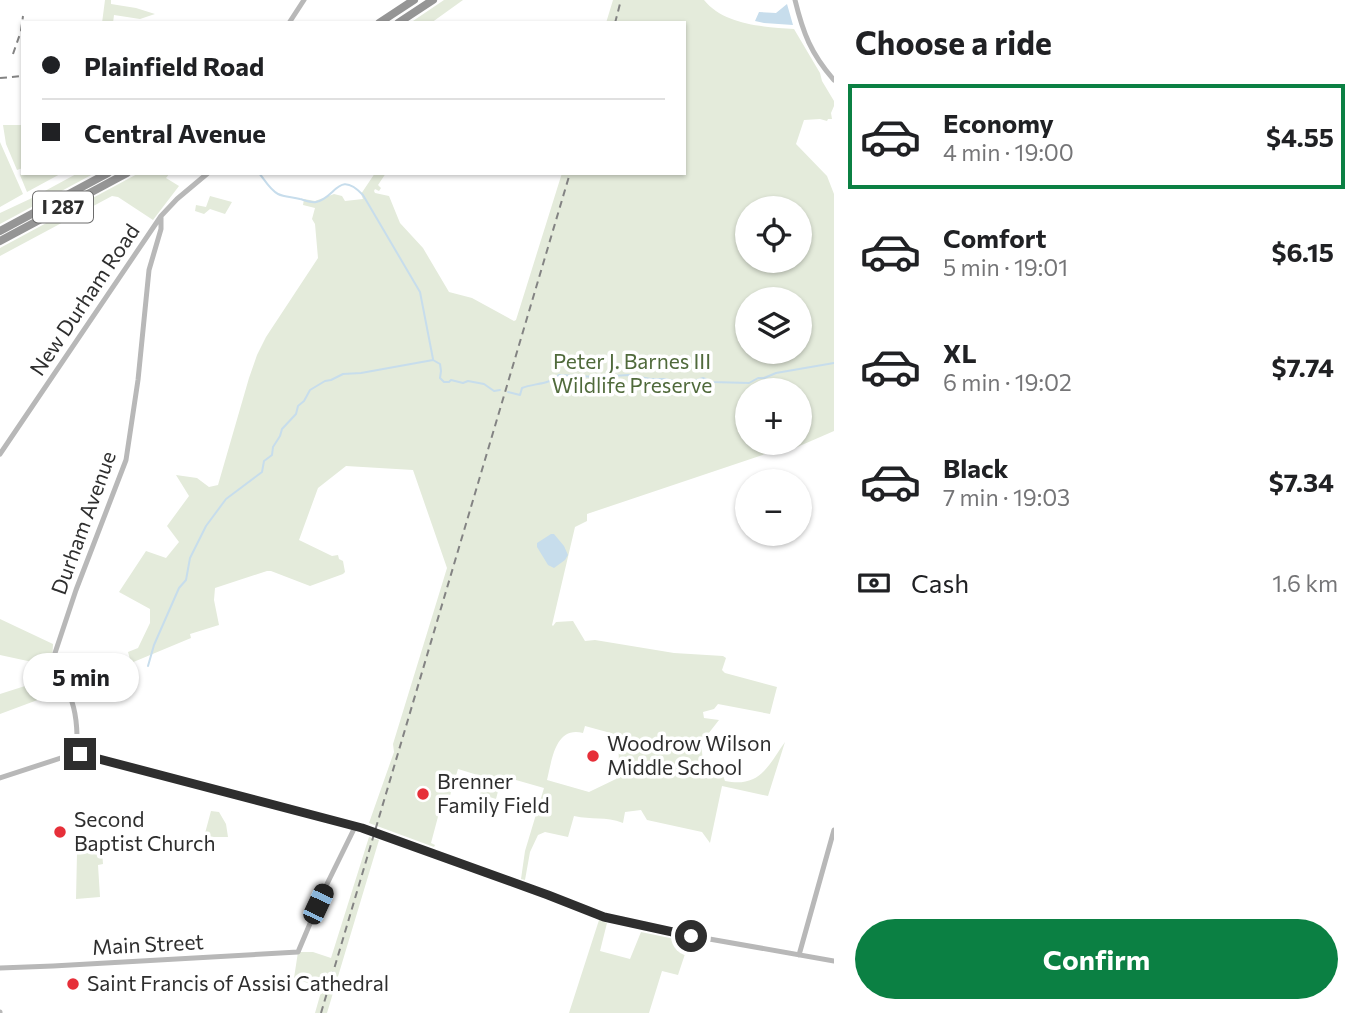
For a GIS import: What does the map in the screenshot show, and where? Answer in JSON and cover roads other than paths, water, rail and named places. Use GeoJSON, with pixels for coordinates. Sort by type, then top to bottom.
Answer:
{"type":"FeatureCollection","features":[{"type":"Feature","properties":{"kind":"highway"},"geometry":{"type":"LineString","coordinates":[[381,21],[414,0]]}},
{"type":"Feature","properties":{"kind":"highway"},"geometry":{"type":"LineString","coordinates":[[401,21],[433,0]]}},
{"type":"Feature","properties":{"kind":"highway","name":"I 287"},"geometry":{"type":"LineString","coordinates":[[0,231],[104,175]]}},
{"type":"Feature","properties":{"kind":"highway","name":"I 287"},"geometry":{"type":"LineString","coordinates":[[0,241],[123,175]]}},
{"type":"Feature","properties":{"kind":"street"},"geometry":{"type":"LineString","coordinates":[[290,21],[304,0]]}},
{"type":"Feature","properties":{"kind":"street"},"geometry":{"type":"LineString","coordinates":[[795,0],[804,34],[821,64],[834,80]]}},
{"type":"Feature","properties":{"kind":"street","name":"New Durham Road"},"geometry":{"type":"LineString","coordinates":[[0,454],[161,216],[206,175]]}},
{"type":"Feature","properties":{"kind":"street","name":"Durham Avenue"},"geometry":{"type":"LineString","coordinates":[[76,753],[72,702],[55,653],[126,460],[139,372],[149,270],[161,229],[161,216]]}},
{"type":"Feature","properties":{"kind":"street"},"geometry":{"type":"LineString","coordinates":[[0,778],[76,753],[355,827],[523,885],[613,920],[834,961]]}},
{"type":"Feature","properties":{"kind":"street","name":"Main Street"},"geometry":{"type":"LineString","coordinates":[[0,968],[298,952],[355,827]]}},
{"type":"Feature","properties":{"kind":"street"},"geometry":{"type":"LineString","coordinates":[[799,955],[834,830]]}},
{"type":"Feature","properties":{"kind":"water"},"geometry":{"type":"Polygon","coordinates":[[[787,4],[793,25],[755,21],[759,12],[776,13],[787,4]]]}},
{"type":"Feature","properties":{"kind":"water"},"geometry":{"type":"Polygon","coordinates":[[[551,534],[564,546],[568,555],[554,568],[548,565],[537,547],[537,543],[551,534]]]}},
{"type":"Feature","properties":{"kind":"waterway"},"geometry":{"type":"LineString","coordinates":[[261,175],[278,194],[310,202],[323,199],[342,185],[355,188],[363,195],[420,292],[433,359]]}},
{"type":"Feature","properties":{"kind":"waterway"},"geometry":{"type":"LineString","coordinates":[[148,666],[154,645],[179,588],[186,580],[190,558],[206,526],[226,499],[262,472],[264,461],[272,455],[282,429],[296,414],[298,406],[310,390],[343,374],[433,360],[440,364],[440,378],[444,382],[468,381],[484,384],[494,391],[500,390]]}},
{"type":"Feature","properties":{"kind":"waterway"},"geometry":{"type":"LineString","coordinates":[[508,392],[520,395],[522,388],[546,382],[559,375],[628,375],[686,384],[703,378],[712,382],[749,383],[776,373],[834,363]]}},
{"type":"Feature","properties":{"kind":"railway"},"geometry":{"type":"LineString","coordinates":[[616,21],[621,0]]}},
{"type":"Feature","properties":{"kind":"railway"},"geometry":{"type":"LineString","coordinates":[[22,21],[23,16]]}},
{"type":"Feature","properties":{"kind":"railway"},"geometry":{"type":"LineString","coordinates":[[13,54],[21,31]]}},
{"type":"Feature","properties":{"kind":"railway"},"geometry":{"type":"LineString","coordinates":[[0,78],[21,76]]}},
{"type":"Feature","properties":{"kind":"railway"},"geometry":{"type":"LineString","coordinates":[[321,1013],[569,175]]}},
{"type":"Feature","properties":{"kind":"place","name":"Woodrow Wilson Middle School"},"geometry":{"type":"Point","coordinates":[593,756]}},
{"type":"Feature","properties":{"kind":"place","name":"Brenner Family Field"},"geometry":{"type":"Point","coordinates":[423,794]}},
{"type":"Feature","properties":{"kind":"place","name":"Second Baptist Church"},"geometry":{"type":"Point","coordinates":[60,832]}},
{"type":"Feature","properties":{"kind":"place","name":"Saint Francis of Assisi Cathedral"},"geometry":{"type":"Point","coordinates":[73,984]}},
{"type":"Feature","properties":{"kind":"park label","name":"Peter J. Barnes III Wildlife Preserve"},"geometry":{"type":"Point","coordinates":[632,374]}}]}
